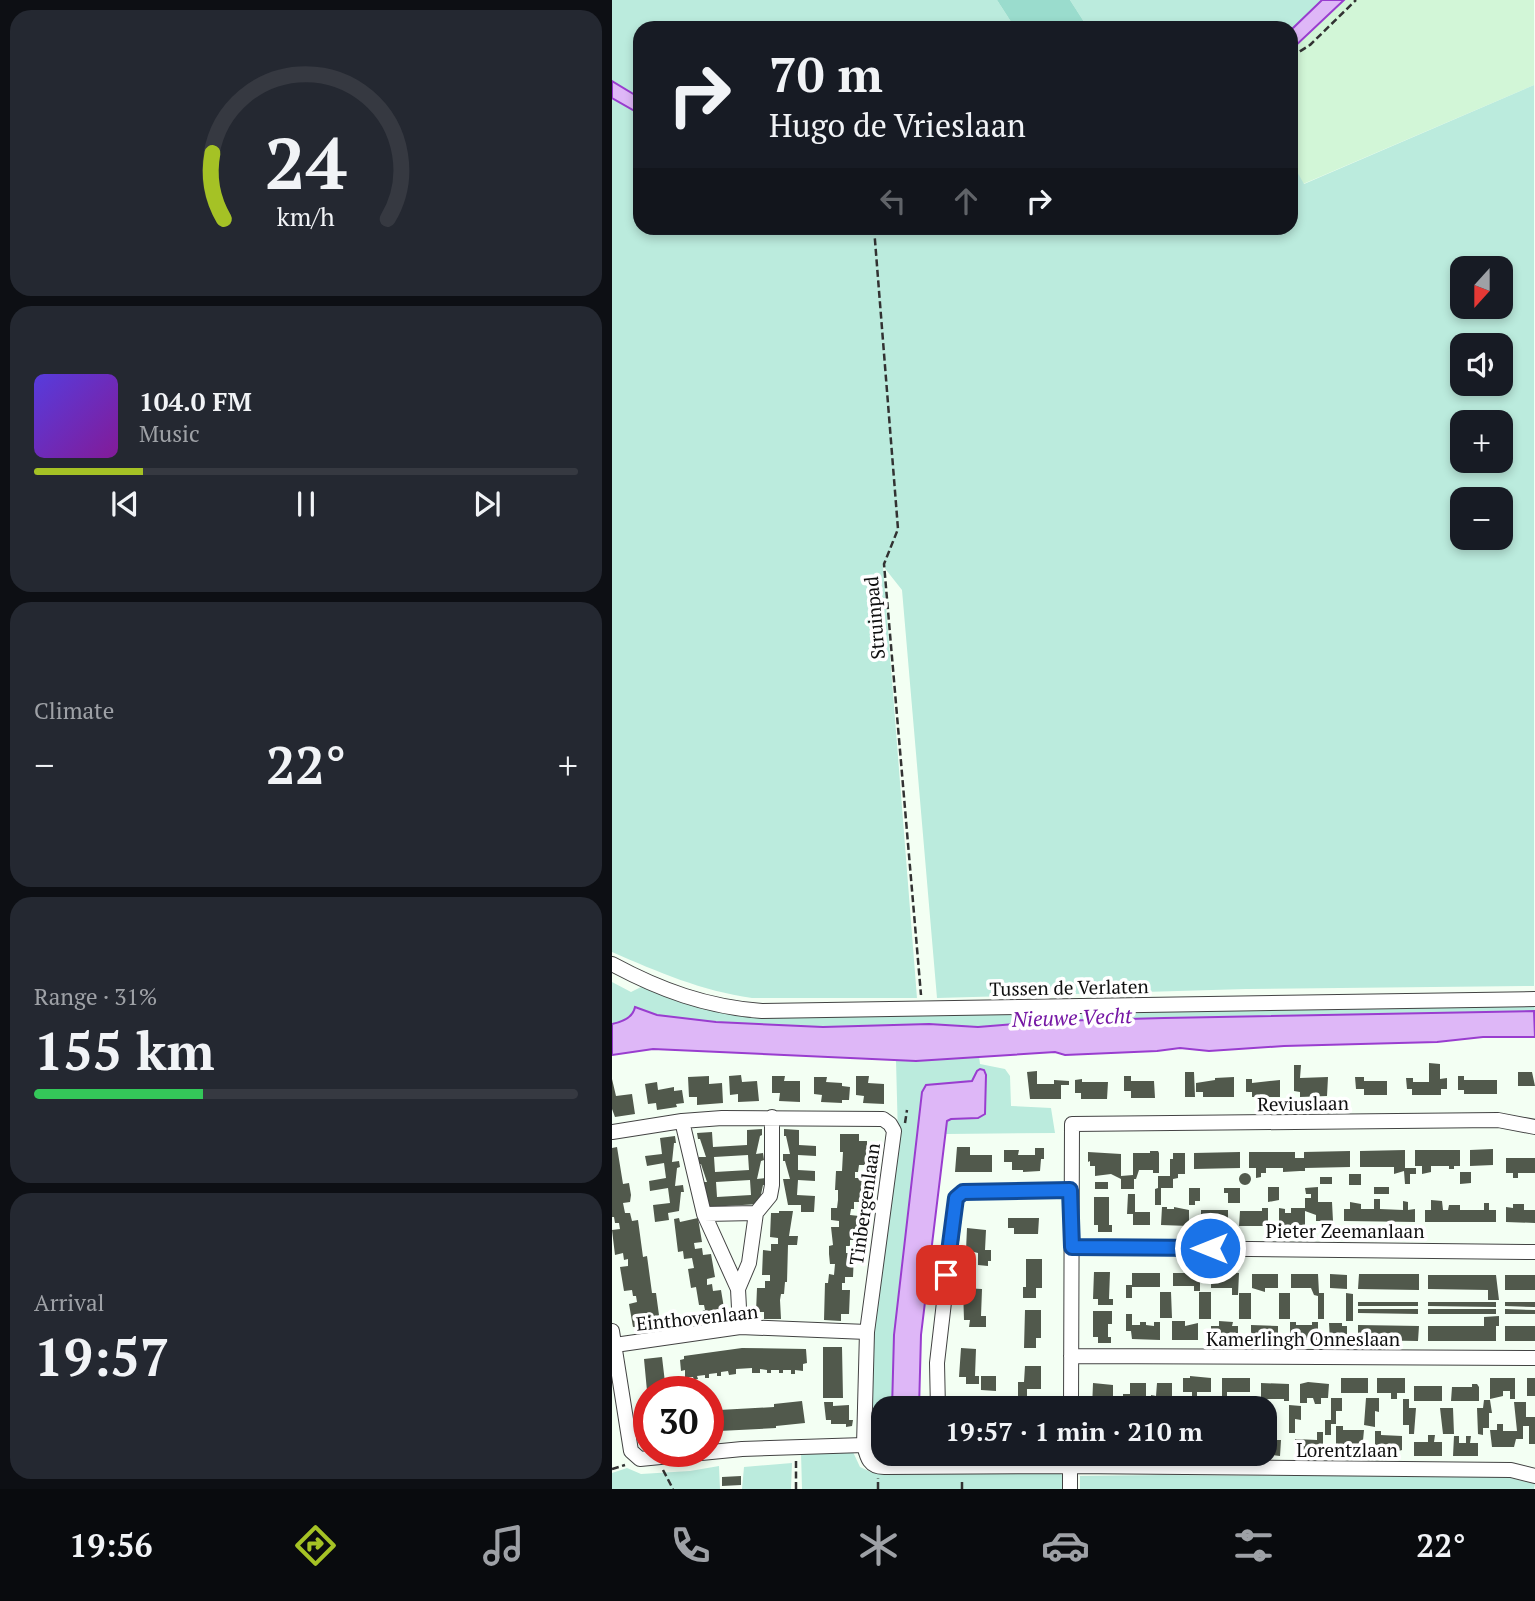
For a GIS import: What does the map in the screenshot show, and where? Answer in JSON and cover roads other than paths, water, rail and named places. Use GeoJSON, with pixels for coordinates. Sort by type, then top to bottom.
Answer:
{"type":"FeatureCollection","features":[{"type":"Feature","properties":{"kind":"street","name":"Tussen de Verlaten"},"geometry":{"type":"LineString","coordinates":[[612,964],[665,990],[728,1008],[779,1012],[1534,999]]}},
{"type":"Feature","properties":{"kind":"street","name":"Tinbergenlaan"},"geometry":{"type":"LineString","coordinates":[[612,1132],[682,1121],[772,1117],[883,1119],[894,1131],[867,1332],[864,1445]]}},
{"type":"Feature","properties":{"kind":"street"},"geometry":{"type":"LineString","coordinates":[[738,1289],[749,1263],[756,1213],[770,1195],[772,1185],[772,1117]]}},
{"type":"Feature","properties":{"kind":"street","name":"Reviuslaan"},"geometry":{"type":"LineString","coordinates":[[1070,1190],[1072,1124],[1498,1120],[1534,1127]]}},
{"type":"Feature","properties":{"kind":"street"},"geometry":{"type":"LineString","coordinates":[[682,1121],[704,1214],[738,1289],[740,1327]]}},
{"type":"Feature","properties":{"kind":"street"},"geometry":{"type":"LineString","coordinates":[[938,1396],[937,1363],[956,1198],[963,1192],[1070,1190],[1071,1396]]}},
{"type":"Feature","properties":{"kind":"street"},"geometry":{"type":"LineString","coordinates":[[704,1214],[756,1213]]}},
{"type":"Feature","properties":{"kind":"street","name":"Pieter Zeemanlaan"},"geometry":{"type":"LineString","coordinates":[[1072,1247],[1534,1252]]}},
{"type":"Feature","properties":{"kind":"street","name":"Einthovenlaan"},"geometry":{"type":"LineString","coordinates":[[614,1338],[740,1327],[867,1332]]}},
{"type":"Feature","properties":{"kind":"street"},"geometry":{"type":"LineString","coordinates":[[614,1338],[631,1451],[640,1459],[742,1449],[864,1445]]}},
{"type":"Feature","properties":{"kind":"street","name":"Kamerlingh Onneslaan"},"geometry":{"type":"LineString","coordinates":[[1071,1356],[1534,1359]]}},
{"type":"Feature","properties":{"kind":"street","name":"Lorentzlaan"},"geometry":{"type":"LineString","coordinates":[[864,1445],[867,1459],[871,1462]]}},
{"type":"Feature","properties":{"kind":"street","name":"Lorentzlaan"},"geometry":{"type":"LineString","coordinates":[[1277,1465],[1511,1470],[1534,1476]]}},
{"type":"Feature","properties":{"kind":"street"},"geometry":{"type":"LineString","coordinates":[[1070,1466],[1070,1489]]}},
{"type":"Feature","properties":{"kind":"water label","name":"Nieuwe Vecht"},"geometry":{"type":"Point","coordinates":[1072,1017]}}]}
